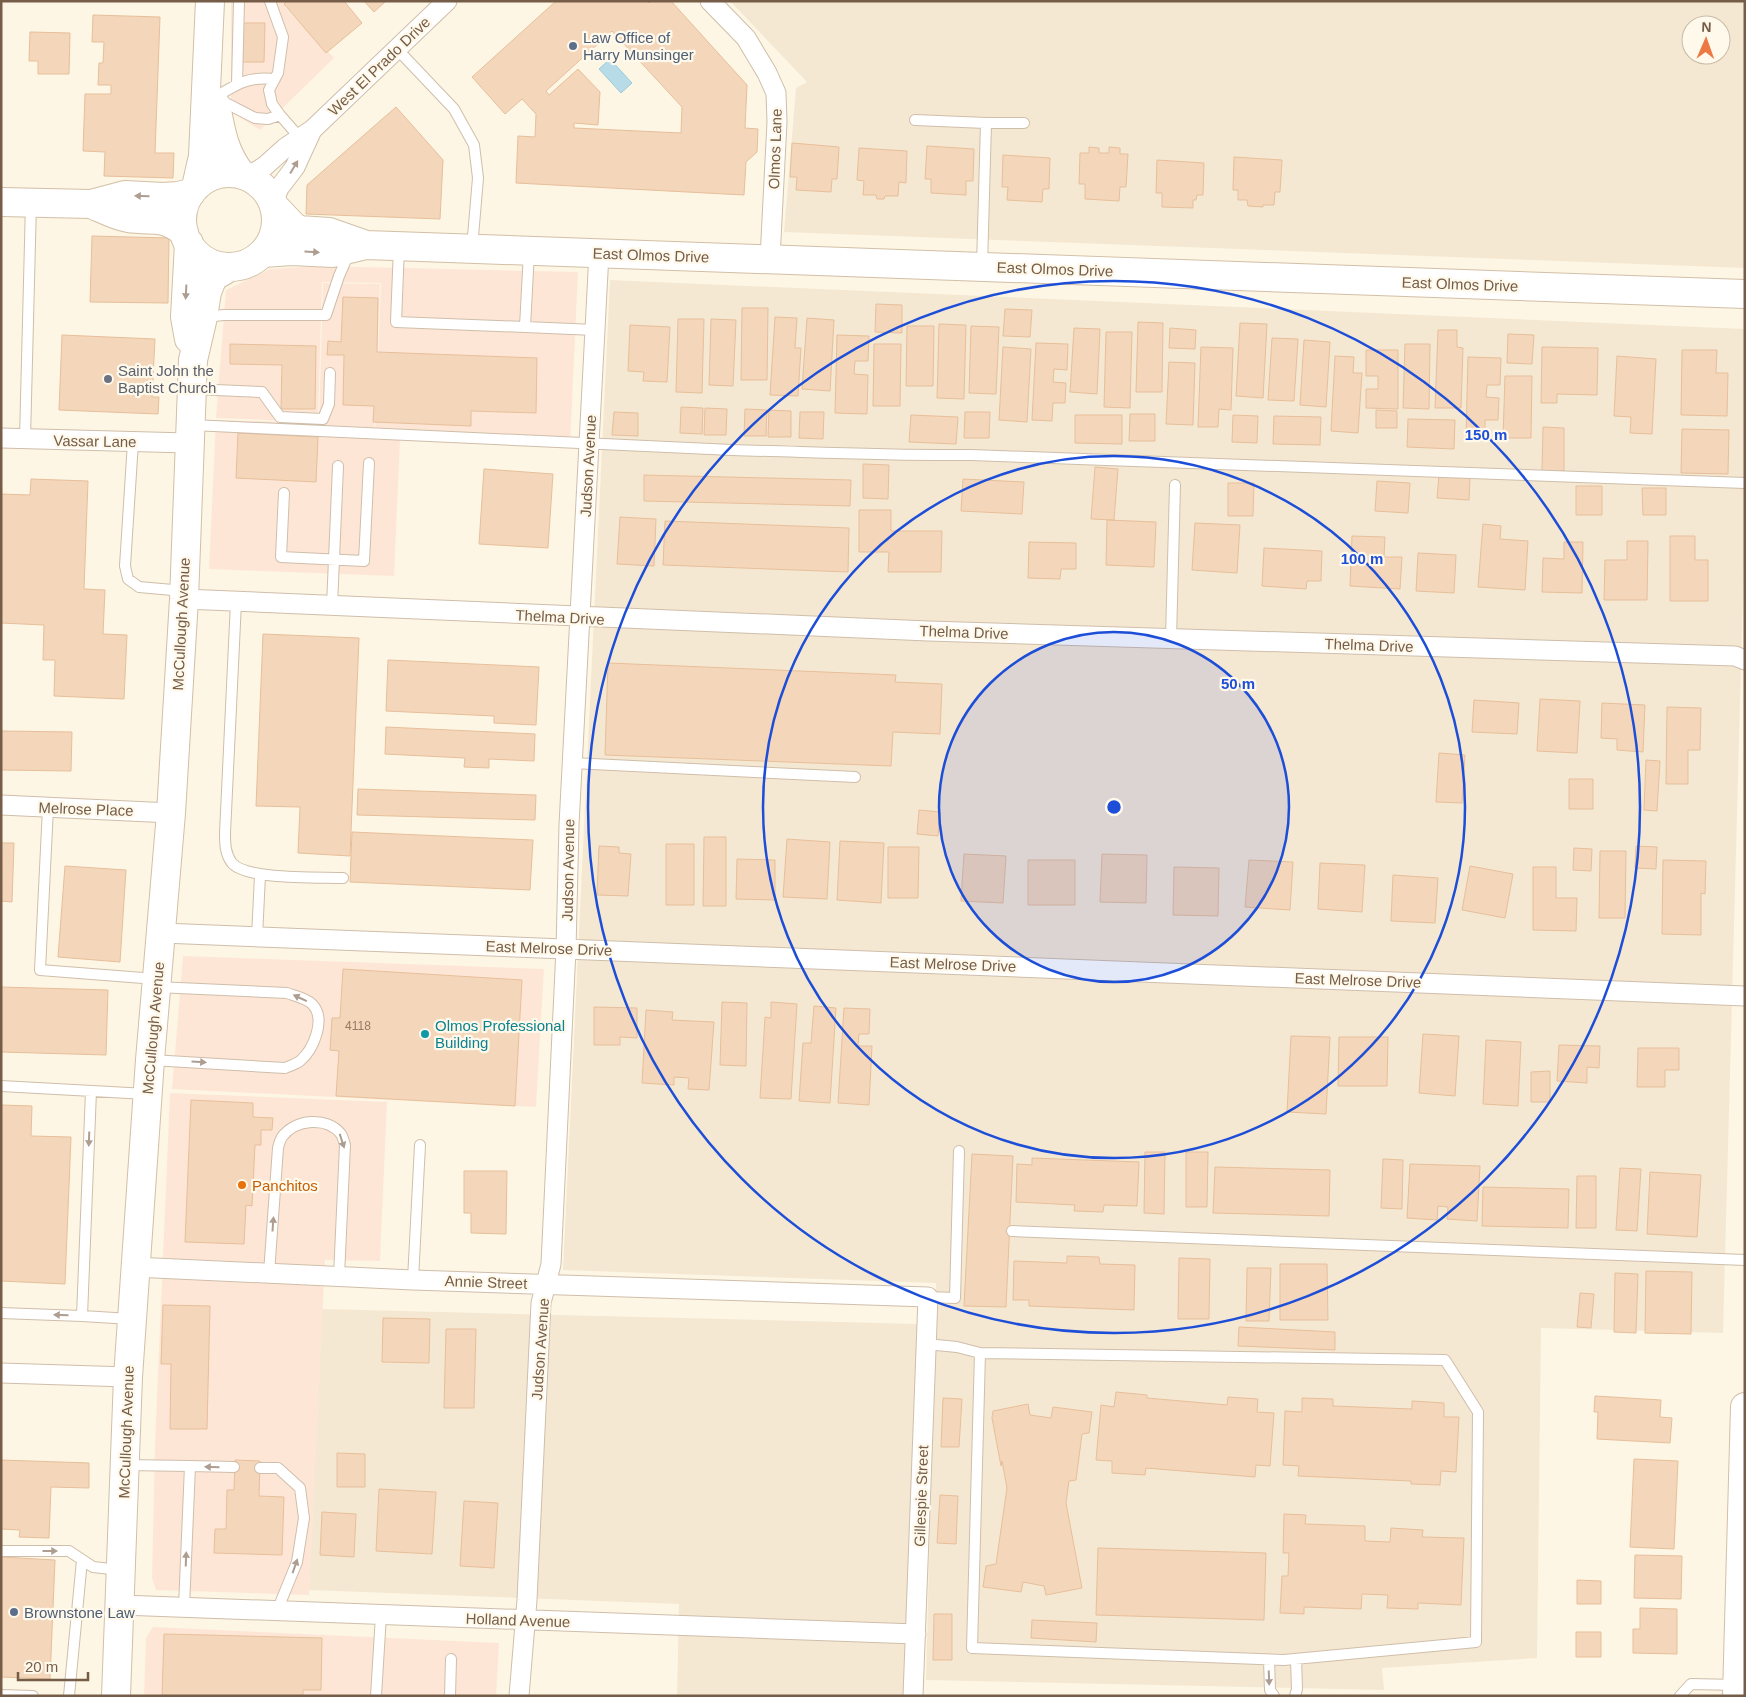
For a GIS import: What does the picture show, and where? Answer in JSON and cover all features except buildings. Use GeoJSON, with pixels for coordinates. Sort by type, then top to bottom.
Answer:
{"type":"FeatureCollection","features":[{"type":"Feature","properties":{"kind":"main road"},"geometry":{"type":"LineString","coordinates":[[186,238],[182,220],[184,208],[193,190],[203,156],[210,1]]}},
{"type":"Feature","properties":{"kind":"main road"},"geometry":{"type":"LineString","coordinates":[[92,204],[128,218],[160,219],[174,225],[196,253],[206,261],[218,265],[230,267],[242,265],[263,253],[271,243],[277,219],[274,204],[263,186],[245,175],[230,160],[221,136],[208,59]]}},
{"type":"Feature","properties":{"kind":"main road"},"geometry":{"type":"LineString","coordinates":[[1,202],[92,204],[124,195],[170,196],[193,190],[206,179],[217,174],[229,172],[245,175]]}},
{"type":"Feature","properties":{"kind":"main road","name":"East Olmos Drive"},"geometry":{"type":"LineString","coordinates":[[274,204],[293,226],[299,230],[329,232],[358,247]]}},
{"type":"Feature","properties":{"kind":"main road","name":"McCullough Avenue"},"geometry":{"type":"LineString","coordinates":[[186,238],[185,317],[193,360]]}},
{"type":"Feature","properties":{"kind":"main road","name":"East Olmos Drive"},"geometry":{"type":"LineString","coordinates":[[263,253],[292,251],[333,253],[358,247],[399,246],[1745,294]]}},
{"type":"Feature","properties":{"kind":"main road","name":"McCullough Avenue"},"geometry":{"type":"LineString","coordinates":[[116,1696],[131,1319],[147,1094],[171,813],[184,595],[193,360],[207,292],[213,277],[230,267]]}},
{"type":"Feature","properties":{"kind":"main road"},"geometry":{"type":"LineString","coordinates":[[1737,1690],[1745,1408]]}},
{"type":"Feature","properties":{"kind":"street","name":"West El Prado Drive"},"geometry":{"type":"LineString","coordinates":[[245,175],[265,166],[285,148],[306,134],[447,1]]}},
{"type":"Feature","properties":{"kind":"street","name":"Olmos Lane"},"geometry":{"type":"LineString","coordinates":[[710,1],[746,38],[767,72],[776,93],[777,122],[770,260]]}},
{"type":"Feature","properties":{"kind":"street","name":"West El Prado Drive"},"geometry":{"type":"LineString","coordinates":[[274,204],[279,188],[295,167],[306,134]]}},
{"type":"Feature","properties":{"kind":"street","name":"Judson Avenue"},"geometry":{"type":"LineString","coordinates":[[519,1696],[527,1600],[540,1303],[552,1264],[566,949],[569,826],[599,253]]}},
{"type":"Feature","properties":{"kind":"street","name":"Vassar Lane"},"geometry":{"type":"LineString","coordinates":[[1,438],[133,442],[189,434]]}},
{"type":"Feature","properties":{"kind":"street","name":"Thelma Drive"},"geometry":{"type":"LineString","coordinates":[[184,595],[236,602],[581,618],[928,631],[1735,656],[1745,660]]}},
{"type":"Feature","properties":{"kind":"street","name":"Melrose Place"},"geometry":{"type":"LineString","coordinates":[[1,805],[171,813]]}},
{"type":"Feature","properties":{"kind":"street","name":"East Melrose Drive"},"geometry":{"type":"LineString","coordinates":[[162,933],[1745,996]]}},
{"type":"Feature","properties":{"kind":"street","name":"Annie Street"},"geometry":{"type":"LineString","coordinates":[[134,1267],[413,1280],[928,1297]]}},
{"type":"Feature","properties":{"kind":"street","name":"Gillespie Street"},"geometry":{"type":"LineString","coordinates":[[913,1696],[928,1297]]}},
{"type":"Feature","properties":{"kind":"street"},"geometry":{"type":"LineString","coordinates":[[1,1373],[128,1377]]}},
{"type":"Feature","properties":{"kind":"street","name":"Holland Avenue"},"geometry":{"type":"LineString","coordinates":[[121,1605],[916,1634]]}},
{"type":"Feature","properties":{"kind":"lane"},"geometry":{"type":"LineString","coordinates":[[237,84],[239,1]]}},
{"type":"Feature","properties":{"kind":"lane"},"geometry":{"type":"LineString","coordinates":[[270,1],[283,37],[278,73],[269,90],[272,104],[280,116],[306,134]]}},
{"type":"Feature","properties":{"kind":"lane"},"geometry":{"type":"LineString","coordinates":[[397,49],[454,109],[474,145],[478,178],[472,249]]}},
{"type":"Feature","properties":{"kind":"lane"},"geometry":{"type":"LineString","coordinates":[[214,98],[249,79],[260,77],[275,79]]}},
{"type":"Feature","properties":{"kind":"lane"},"geometry":{"type":"LineString","coordinates":[[214,98],[255,118],[268,119],[280,116]]}},
{"type":"Feature","properties":{"kind":"lane"},"geometry":{"type":"LineString","coordinates":[[915,120],[1024,123]]}},
{"type":"Feature","properties":{"kind":"lane"},"geometry":{"type":"LineString","coordinates":[[982,267],[986,123]]}},
{"type":"Feature","properties":{"kind":"lane"},"geometry":{"type":"LineString","coordinates":[[25,439],[31,203]]}},
{"type":"Feature","properties":{"kind":"lane"},"geometry":{"type":"LineString","coordinates":[[399,246],[396,322],[595,330]]}},
{"type":"Feature","properties":{"kind":"lane"},"geometry":{"type":"LineString","coordinates":[[203,317],[224,315],[326,315],[339,276],[358,247]]}},
{"type":"Feature","properties":{"kind":"lane"},"geometry":{"type":"LineString","coordinates":[[525,327],[529,251]]}},
{"type":"Feature","properties":{"kind":"lane"},"geometry":{"type":"LineString","coordinates":[[191,389],[262,392],[280,417],[323,419],[329,404],[330,373]]}},
{"type":"Feature","properties":{"kind":"lane"},"geometry":{"type":"LineString","coordinates":[[316,418],[316,430]]}},
{"type":"Feature","properties":{"kind":"lane"},"geometry":{"type":"LineString","coordinates":[[189,434],[316,430],[589,445],[908,456],[971,454],[1745,483]]}},
{"type":"Feature","properties":{"kind":"lane"},"geometry":{"type":"LineString","coordinates":[[133,442],[125,566],[128,579],[139,587],[184,595]]}},
{"type":"Feature","properties":{"kind":"lane"},"geometry":{"type":"LineString","coordinates":[[284,493],[280,556],[364,561],[369,463]]}},
{"type":"Feature","properties":{"kind":"lane"},"geometry":{"type":"LineString","coordinates":[[332,606],[338,466]]}},
{"type":"Feature","properties":{"kind":"lane"},"geometry":{"type":"LineString","coordinates":[[1171,639],[1175,485]]}},
{"type":"Feature","properties":{"kind":"lane"},"geometry":{"type":"LineString","coordinates":[[236,602],[224,832],[225,848],[232,862],[243,871],[260,875],[342,878]]}},
{"type":"Feature","properties":{"kind":"lane"},"geometry":{"type":"LineString","coordinates":[[572,763],[855,777]]}},
{"type":"Feature","properties":{"kind":"lane"},"geometry":{"type":"LineString","coordinates":[[48,808],[40,970],[156,983],[287,993],[313,1005],[318,1017],[318,1029],[312,1046],[299,1062],[286,1068],[150,1060]]}},
{"type":"Feature","properties":{"kind":"lane"},"geometry":{"type":"LineString","coordinates":[[257,937],[260,875]]}},
{"type":"Feature","properties":{"kind":"lane"},"geometry":{"type":"LineString","coordinates":[[1,1086],[147,1094]]}},
{"type":"Feature","properties":{"kind":"lane"},"geometry":{"type":"LineString","coordinates":[[82,1316],[91,1091]]}},
{"type":"Feature","properties":{"kind":"lane"},"geometry":{"type":"LineString","coordinates":[[270,1273],[278,1148],[282,1137],[290,1129],[311,1121],[324,1123],[334,1128],[342,1135],[345,1145],[339,1276]]}},
{"type":"Feature","properties":{"kind":"lane"},"geometry":{"type":"LineString","coordinates":[[413,1280],[420,1145]]}},
{"type":"Feature","properties":{"kind":"lane"},"geometry":{"type":"LineString","coordinates":[[928,1297],[955,1298],[959,1150]]}},
{"type":"Feature","properties":{"kind":"lane"},"geometry":{"type":"LineString","coordinates":[[1012,1231],[1745,1260]]}},
{"type":"Feature","properties":{"kind":"lane"},"geometry":{"type":"LineString","coordinates":[[1,1313],[131,1319]]}},
{"type":"Feature","properties":{"kind":"lane"},"geometry":{"type":"LineString","coordinates":[[926,1344],[957,1347],[980,1352],[1445,1360],[1478,1412],[1476,1642],[1269,1660],[972,1648],[980,1352]]}},
{"type":"Feature","properties":{"kind":"lane"},"geometry":{"type":"LineString","coordinates":[[125,1465],[234,1467]]}},
{"type":"Feature","properties":{"kind":"lane"},"geometry":{"type":"LineString","coordinates":[[184,1607],[190,1466]]}},
{"type":"Feature","properties":{"kind":"lane"},"geometry":{"type":"LineString","coordinates":[[260,1468],[278,1468],[300,1488],[304,1518],[297,1562],[277,1611]]}},
{"type":"Feature","properties":{"kind":"lane"},"geometry":{"type":"LineString","coordinates":[[1,1551],[69,1551],[93,1567],[122,1570]]}},
{"type":"Feature","properties":{"kind":"lane"},"geometry":{"type":"LineString","coordinates":[[70,1696],[82,1560]]}},
{"type":"Feature","properties":{"kind":"lane"},"geometry":{"type":"LineString","coordinates":[[376,1696],[381,1615]]}},
{"type":"Feature","properties":{"kind":"lane"},"geometry":{"type":"LineString","coordinates":[[450,1696],[451,1659]]}},
{"type":"Feature","properties":{"kind":"lane"},"geometry":{"type":"LineString","coordinates":[[1295,1696],[1297,1689],[1296,1659]]}},
{"type":"Feature","properties":{"kind":"lane"},"geometry":{"type":"LineString","coordinates":[[1269,1660],[1270,1690],[1274,1696]]}},
{"type":"Feature","properties":{"kind":"lane"},"geometry":{"type":"LineString","coordinates":[[1680,1696],[1691,1684],[1737,1690]]}},
{"type":"Feature","properties":{"kind":"lane"},"geometry":{"type":"LineString","coordinates":[[1,1694],[33,1696]]}},
{"type":"Feature","properties":{"kind":"shaded area"},"geometry":{"type":"Polygon","coordinates":[[[231,1],[290,1],[285,7],[334,58],[260,130],[231,112],[231,1]]]}},
{"type":"Feature","properties":{"kind":"shaded area"},"geometry":{"type":"Polygon","coordinates":[[[730,1],[1745,1],[1745,268],[784,232],[796,88],[807,82],[730,1]]]}},
{"type":"Feature","properties":{"kind":"shaded area"},"geometry":{"type":"Polygon","coordinates":[[[319,266],[578,272],[570,446],[375,438],[381,283],[322,282],[318,422],[216,418],[226,290],[270,269],[319,266]]]}},
{"type":"Feature","properties":{"kind":"shaded area"},"geometry":{"type":"Polygon","coordinates":[[[610,280],[1745,329],[1745,518],[1723,1333],[1541,1328],[1537,1658],[1382,1668],[1384,1690],[926,1680],[936,1283],[563,1270],[610,280]]]}},
{"type":"Feature","properties":{"kind":"shaded area"},"geometry":{"type":"Polygon","coordinates":[[[323,283],[380,284],[374,438],[400,440],[394,576],[209,569],[216,420],[319,423],[323,283]]]}},
{"type":"Feature","properties":{"kind":"shaded area"},"geometry":{"type":"Polygon","coordinates":[[[183,956],[544,969],[536,1107],[172,1089],[183,956]]]}},
{"type":"Feature","properties":{"kind":"shaded area"},"geometry":{"type":"Polygon","coordinates":[[[170,1093],[387,1102],[380,1261],[325,1260],[309,1595],[156,1590],[152,1578],[155,1444],[170,1093]]]}},
{"type":"Feature","properties":{"kind":"shaded area"},"geometry":{"type":"Polygon","coordinates":[[[322,1309],[919,1324],[904,1696],[677,1696],[679,1604],[309,1590],[322,1309]]]}},
{"type":"Feature","properties":{"kind":"shaded area"},"geometry":{"type":"Polygon","coordinates":[[[153,1627],[499,1643],[496,1696],[144,1696],[146,1638],[153,1627]]]}},
{"type":"Feature","properties":{"kind":"water"},"geometry":{"type":"Polygon","coordinates":[[[610,59],[632,83],[621,93],[599,69],[610,59]]]}},
{"type":"Feature","properties":{"kind":"place","name":"Law Office of Harry Munsinger"},"geometry":{"type":"Point","coordinates":[573,46]}},
{"type":"Feature","properties":{"kind":"place","name":"Saint John the Baptist Church"},"geometry":{"type":"Point","coordinates":[108,379]}},
{"type":"Feature","properties":{"kind":"place","name":"Olmos Professional Building"},"geometry":{"type":"Point","coordinates":[425,1034]}},
{"type":"Feature","properties":{"kind":"place","name":"Panchitos"},"geometry":{"type":"Point","coordinates":[242,1185]}},
{"type":"Feature","properties":{"kind":"place","name":"Brownstone Law"},"geometry":{"type":"Point","coordinates":[14,1612]}}]}
